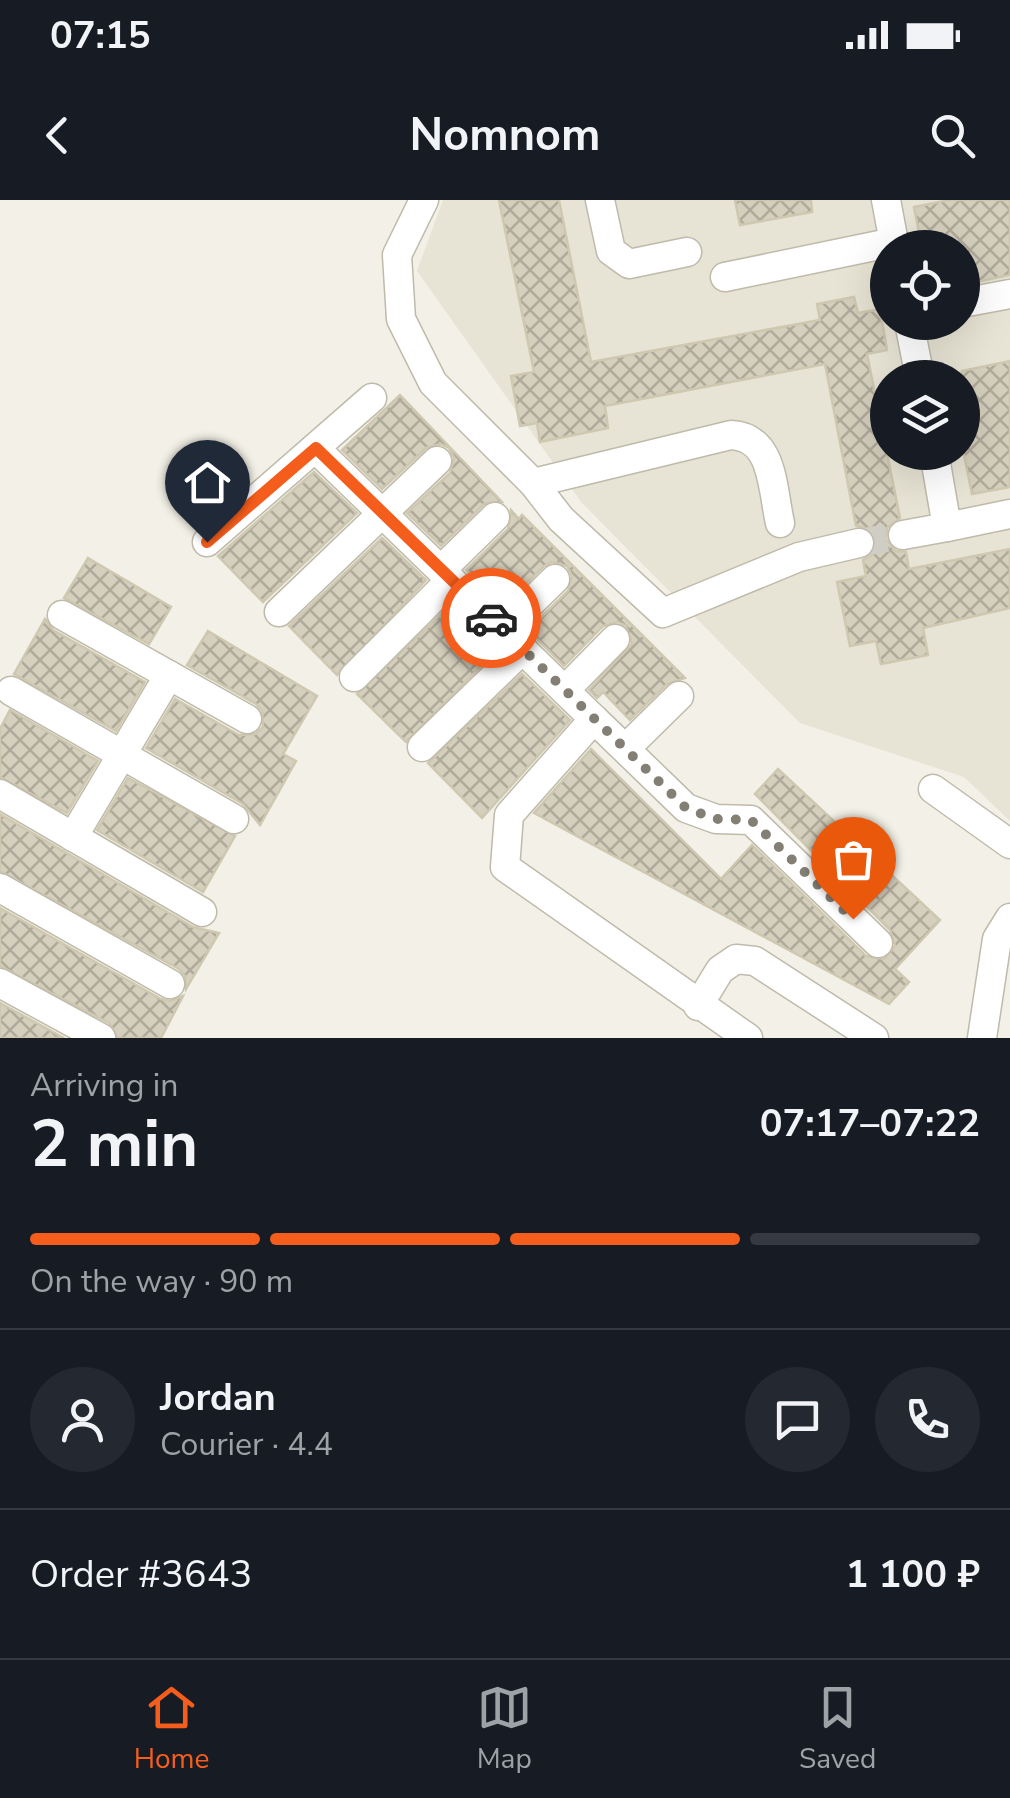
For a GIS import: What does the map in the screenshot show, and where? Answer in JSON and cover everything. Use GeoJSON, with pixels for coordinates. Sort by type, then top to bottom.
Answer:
{"type":"FeatureCollection","features":[{"type":"Feature","properties":{"kind":"street"},"geometry":{"type":"LineString","coordinates":[[424,200],[396,255],[400,319],[433,383],[532,483],[561,518],[663,613],[799,557],[860,543]]}},
{"type":"Feature","properties":{"kind":"street"},"geometry":{"type":"LineString","coordinates":[[600,200],[611,251],[630,264],[687,252]]}},
{"type":"Feature","properties":{"kind":"street"},"geometry":{"type":"LineString","coordinates":[[886,200],[892,230]]}},
{"type":"Feature","properties":{"kind":"street"},"geometry":{"type":"LineString","coordinates":[[725,277],[870,250]]}},
{"type":"Feature","properties":{"kind":"street"},"geometry":{"type":"LineString","coordinates":[[980,300],[1010,294]]}},
{"type":"Feature","properties":{"kind":"street"},"geometry":{"type":"LineString","coordinates":[[207,542],[372,398]]}},
{"type":"Feature","properties":{"kind":"street"},"geometry":{"type":"LineString","coordinates":[[532,483],[731,435],[750,436],[763,448],[780,523]]}},
{"type":"Feature","properties":{"kind":"street"},"geometry":{"type":"LineString","coordinates":[[316,448],[686,808],[716,819],[751,820],[878,944]]}},
{"type":"Feature","properties":{"kind":"street"},"geometry":{"type":"LineString","coordinates":[[279,612],[437,461]]}},
{"type":"Feature","properties":{"kind":"street"},"geometry":{"type":"LineString","coordinates":[[937,470],[947,527]]}},
{"type":"Feature","properties":{"kind":"street"},"geometry":{"type":"LineString","coordinates":[[903,534],[1010,514]]}},
{"type":"Feature","properties":{"kind":"street"},"geometry":{"type":"LineString","coordinates":[[354,677],[494,517]]}},
{"type":"Feature","properties":{"kind":"street"},"geometry":{"type":"LineString","coordinates":[[422,747],[513,640],[555,578]]}},
{"type":"Feature","properties":{"kind":"street"},"geometry":{"type":"LineString","coordinates":[[62,614],[247,720]]}},
{"type":"Feature","properties":{"kind":"street"},"geometry":{"type":"LineString","coordinates":[[565,690],[615,639]]}},
{"type":"Feature","properties":{"kind":"street"},"geometry":{"type":"LineString","coordinates":[[73,836],[169,676]]}},
{"type":"Feature","properties":{"kind":"street"},"geometry":{"type":"LineString","coordinates":[[11,691],[234,819]]}},
{"type":"Feature","properties":{"kind":"street"},"geometry":{"type":"LineString","coordinates":[[626,748],[679,696]]}},
{"type":"Feature","properties":{"kind":"street"},"geometry":{"type":"LineString","coordinates":[[594,719],[509,815],[506,867],[748,1038]]}},
{"type":"Feature","properties":{"kind":"street"},"geometry":{"type":"LineString","coordinates":[[933,789],[1010,844]]}},
{"type":"Feature","properties":{"kind":"street"},"geometry":{"type":"LineString","coordinates":[[0,794],[202,912]]}},
{"type":"Feature","properties":{"kind":"street"},"geometry":{"type":"LineString","coordinates":[[0,888],[170,984]]}},
{"type":"Feature","properties":{"kind":"street"},"geometry":{"type":"LineString","coordinates":[[982,1038],[997,939],[1010,918]]}},
{"type":"Feature","properties":{"kind":"street"},"geometry":{"type":"LineString","coordinates":[[698,1006],[720,970],[736,958],[755,961],[874,1038]]}},
{"type":"Feature","properties":{"kind":"street"},"geometry":{"type":"LineString","coordinates":[[0,983],[101,1038]]}},
{"type":"Feature","properties":{"kind":"shaded area"},"geometry":{"type":"Polygon","coordinates":[[[443,200],[1010,200],[1010,821],[964,777],[800,723],[581,502],[417,271],[443,200]]]}},
{"type":"Feature","properties":{"kind":"building"},"geometry":{"type":"Polygon","coordinates":[[[499,200],[559,200],[591,362],[820,320],[817,304],[854,297],[858,313],[870,311],[870,340],[885,340],[887,350],[867,354],[870,470],[890,470],[900,518],[887,528],[886,539],[896,551],[906,552],[909,569],[1010,549],[1010,608],[923,628],[928,655],[881,664],[876,641],[850,646],[837,582],[866,576],[863,560],[872,555],[876,540],[871,530],[856,526],[825,364],[605,406],[608,428],[540,442],[537,423],[520,426],[511,376],[534,372],[499,200]]]}},
{"type":"Feature","properties":{"kind":"building"},"geometry":{"type":"Polygon","coordinates":[[[735,200],[811,200],[812,212],[740,225],[735,200]]]}},
{"type":"Feature","properties":{"kind":"building"},"geometry":{"type":"Polygon","coordinates":[[[949,200],[1010,200],[1010,275],[980,281],[980,230],[918,230],[914,207],[949,200]]]}},
{"type":"Feature","properties":{"kind":"building"},"geometry":{"type":"Polygon","coordinates":[[[1010,361],[1010,487],[972,494],[967,470],[980,470],[980,367],[1010,361]]]}},
{"type":"Feature","properties":{"kind":"building"},"geometry":{"type":"Polygon","coordinates":[[[400,395],[502,502],[484,504],[441,546],[407,513],[450,473],[454,458],[449,448],[441,444],[426,448],[382,489],[342,450],[400,395]]]}},
{"type":"Feature","properties":{"kind":"building"},"geometry":{"type":"Polygon","coordinates":[[[314,472],[357,513],[263,602],[218,556],[314,472]]]}},
{"type":"Feature","properties":{"kind":"building"},"geometry":{"type":"Polygon","coordinates":[[[511,510],[519,519],[522,515],[685,678],[667,684],[630,720],[603,692],[597,698],[589,690],[632,644],[626,626],[618,622],[603,626],[564,666],[528,630],[568,591],[572,576],[567,566],[552,562],[544,566],[503,606],[466,570],[508,529],[511,510]]]}},
{"type":"Feature","properties":{"kind":"building"},"geometry":{"type":"Polygon","coordinates":[[[382,538],[426,580],[337,675],[289,626],[382,538]]]}},
{"type":"Feature","properties":{"kind":"building"},"geometry":{"type":"Polygon","coordinates":[[[88,558],[171,607],[149,644],[64,598],[88,558]]]}},
{"type":"Feature","properties":{"kind":"building"},"geometry":{"type":"Polygon","coordinates":[[[451,605],[497,650],[406,742],[357,694],[451,605]]]}},
{"type":"Feature","properties":{"kind":"building"},"geometry":{"type":"Polygon","coordinates":[[[45,619],[53,630],[145,682],[116,731],[14,674],[45,619]]]}},
{"type":"Feature","properties":{"kind":"building"},"geometry":{"type":"Polygon","coordinates":[[[208,631],[317,696],[283,754],[296,761],[260,825],[243,804],[146,748],[175,699],[239,735],[255,734],[263,727],[262,711],[256,704],[187,665],[208,631]]]}},
{"type":"Feature","properties":{"kind":"building"},"geometry":{"type":"Polygon","coordinates":[[[522,674],[570,720],[482,818],[428,763],[522,674]]]}},
{"type":"Feature","properties":{"kind":"building"},"geometry":{"type":"Polygon","coordinates":[[[10,710],[98,761],[67,813],[0,777],[0,729],[10,710]]]}},
{"type":"Feature","properties":{"kind":"building"},"geometry":{"type":"Polygon","coordinates":[[[591,749],[721,879],[752,845],[866,956],[884,959],[895,946],[890,930],[755,794],[778,769],[940,920],[895,969],[909,982],[889,1004],[534,813],[591,749]]]}},
{"type":"Feature","properties":{"kind":"building"},"geometry":{"type":"Polygon","coordinates":[[[128,778],[235,836],[203,892],[97,830],[128,778]]]}},
{"type":"Feature","properties":{"kind":"building"},"geometry":{"type":"Polygon","coordinates":[[[0,814],[193,927],[219,933],[186,989],[185,976],[179,969],[0,871],[0,814]]]}},
{"type":"Feature","properties":{"kind":"building"},"geometry":{"type":"Polygon","coordinates":[[[0,908],[161,999],[171,1001],[183,996],[161,1038],[118,1038],[109,1023],[0,966],[0,908]]]}},
{"type":"Feature","properties":{"kind":"building"},"geometry":{"type":"Polygon","coordinates":[[[0,1003],[64,1038],[0,1038],[0,1003]]]}},
{"type":"Feature","properties":{"kind":"tunnel"},"geometry":{"type":"LineString","coordinates":[[859,543],[903,535]]}},
{"type":"Feature","properties":{"kind":"way so far"},"geometry":{"type":"LineString","coordinates":[[491,618],[686,808],[716,819],[751,820],[853,919]]}},
{"type":"Feature","properties":{"kind":"route"},"geometry":{"type":"LineString","coordinates":[[207,542],[316,448],[491,618]]}}]}
